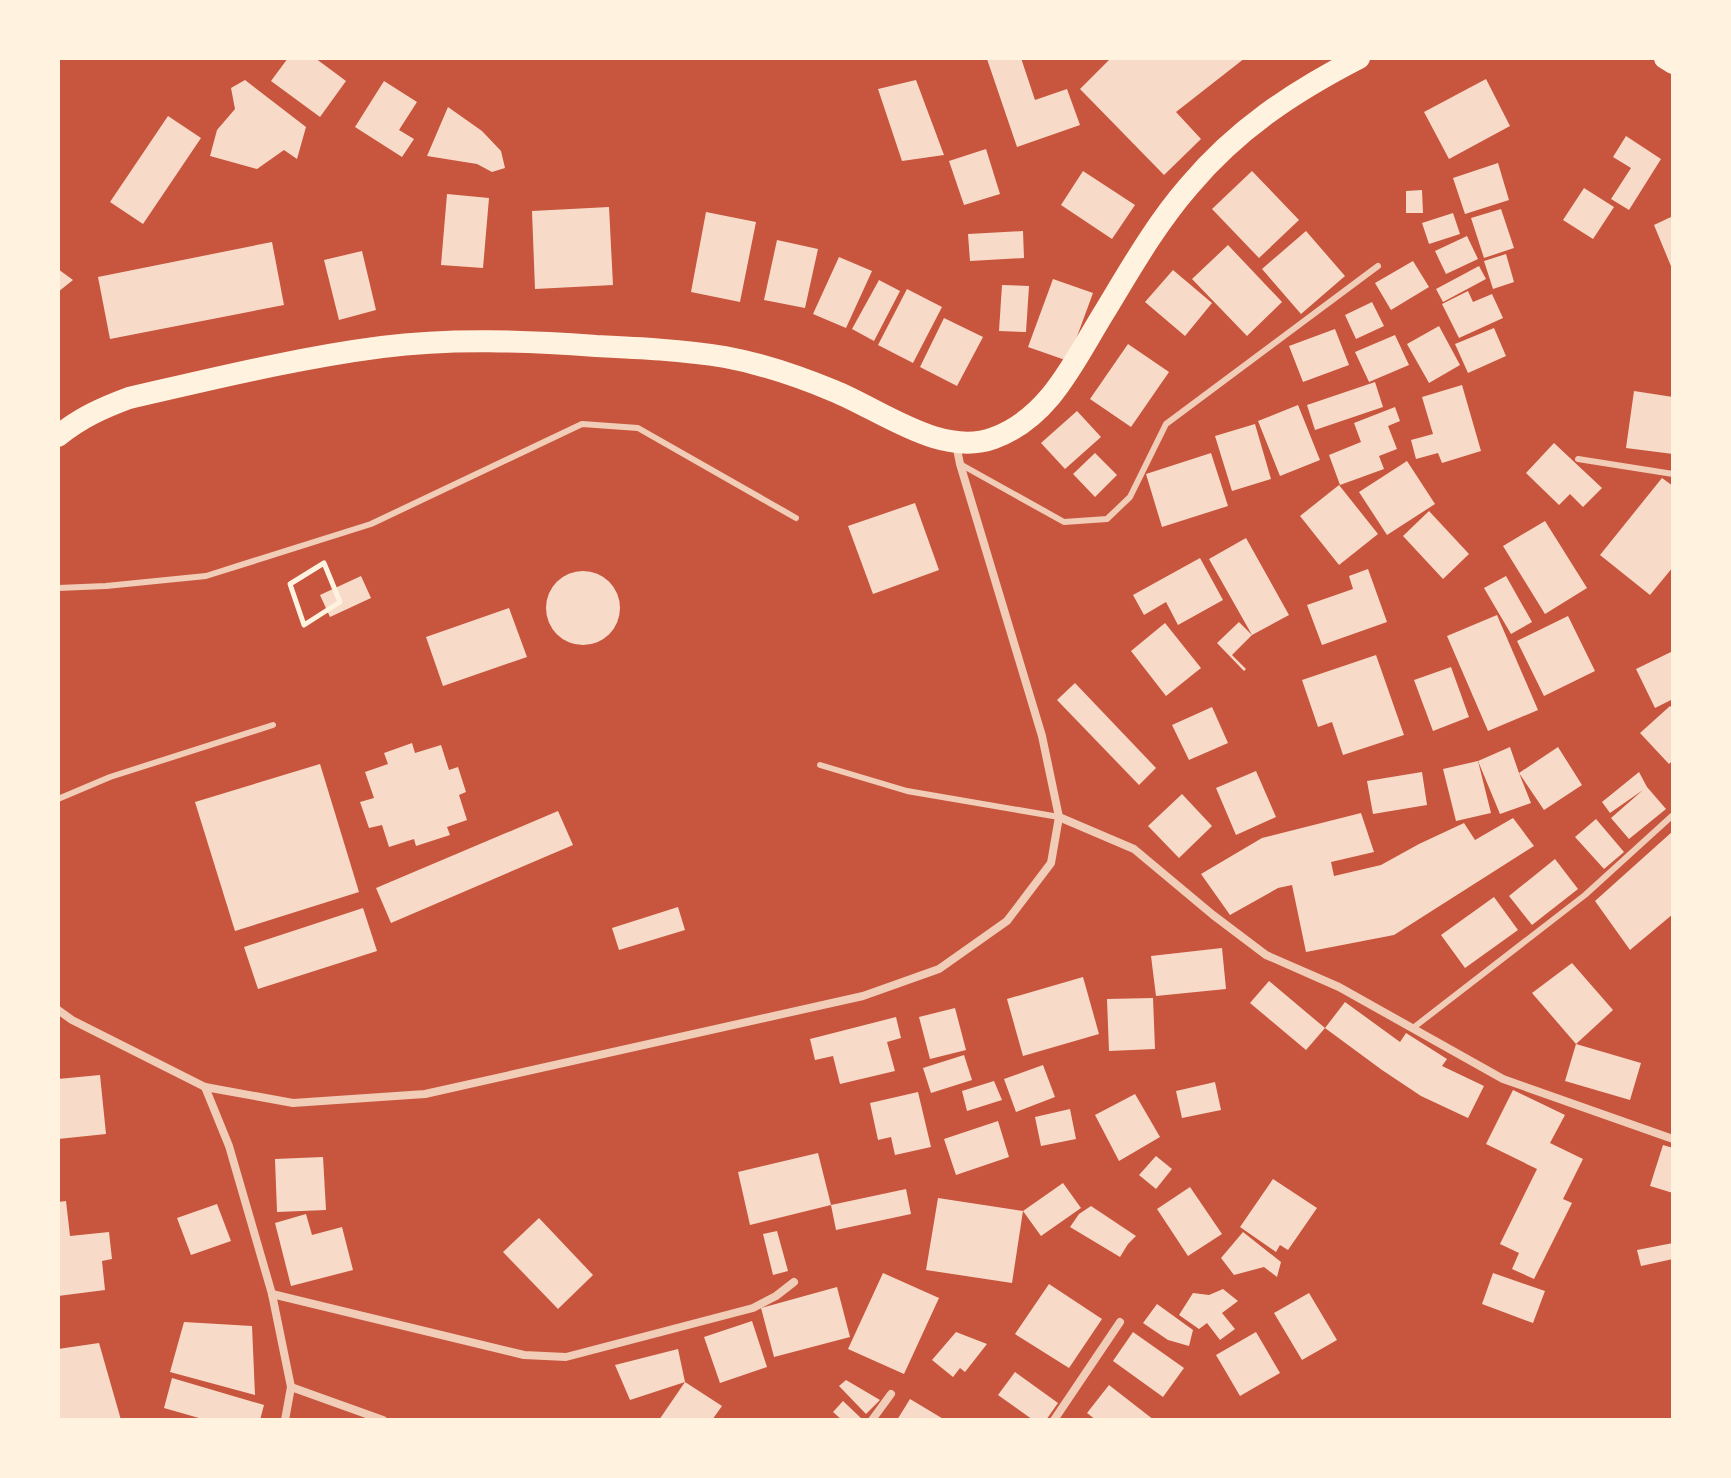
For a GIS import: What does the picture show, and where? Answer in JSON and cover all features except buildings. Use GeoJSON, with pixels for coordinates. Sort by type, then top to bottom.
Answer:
{"type":"FeatureCollection","features":[{"type":"Feature","properties":{"kind":"highway"},"geometry":{"type":"LineString","coordinates":[[58,436],[101,408],[129,398],[199,382],[372,348],[471,342],[573,344],[734,359],[769,367],[839,393],[958,453],[1022,424],[1053,394],[1158,226],[1189,186],[1243,132],[1301,89],[1359,58]]}},
{"type":"Feature","properties":{"kind":"highway"},"geometry":{"type":"LineString","coordinates":[[1665,58],[1673,63]]}},
{"type":"Feature","properties":{"kind":"street"},"geometry":{"type":"LineString","coordinates":[[58,1010],[205,1087],[293,1103],[425,1094],[863,996],[939,969],[1007,921],[1051,863],[1059,817],[1042,736],[958,453]]}},
{"type":"Feature","properties":{"kind":"street"},"geometry":{"type":"LineString","coordinates":[[1059,817],[1134,849],[1266,955],[1339,987],[1503,1079],[1673,1139]]}},
{"type":"Feature","properties":{"kind":"street"},"geometry":{"type":"LineString","coordinates":[[205,1087],[229,1146],[272,1294],[291,1387],[285,1420]]}},
{"type":"Feature","properties":{"kind":"street"},"geometry":{"type":"LineString","coordinates":[[272,1294],[524,1355],[566,1357],[753,1308],[794,1282]]}},
{"type":"Feature","properties":{"kind":"street"},"geometry":{"type":"LineString","coordinates":[[1054,1420],[1120,1322]]}},
{"type":"Feature","properties":{"kind":"street"},"geometry":{"type":"LineString","coordinates":[[291,1387],[383,1420]]}},
{"type":"Feature","properties":{"kind":"street"},"geometry":{"type":"LineString","coordinates":[[872,1420],[891,1394]]}},
{"type":"Feature","properties":{"kind":"lane"},"geometry":{"type":"LineString","coordinates":[[958,453],[1064,522],[1107,519],[1130,497],[1166,424],[1378,266]]}},
{"type":"Feature","properties":{"kind":"lane"},"geometry":{"type":"LineString","coordinates":[[58,588],[178,579],[220,572],[371,524],[582,424],[638,428],[796,518]]}},
{"type":"Feature","properties":{"kind":"lane"},"geometry":{"type":"LineString","coordinates":[[1578,459],[1673,474]]}},
{"type":"Feature","properties":{"kind":"lane"},"geometry":{"type":"LineString","coordinates":[[58,799],[110,777],[273,725]]}},
{"type":"Feature","properties":{"kind":"lane"},"geometry":{"type":"LineString","coordinates":[[820,765],[907,791],[1059,817]]}},
{"type":"Feature","properties":{"kind":"lane"},"geometry":{"type":"LineString","coordinates":[[1413,1028],[1585,895],[1673,815]]}},
{"type":"Feature","properties":{"kind":"path"},"geometry":{"type":"LineString","coordinates":[[324,563],[340,602],[304,625],[290,584],[324,563]]}}]}
